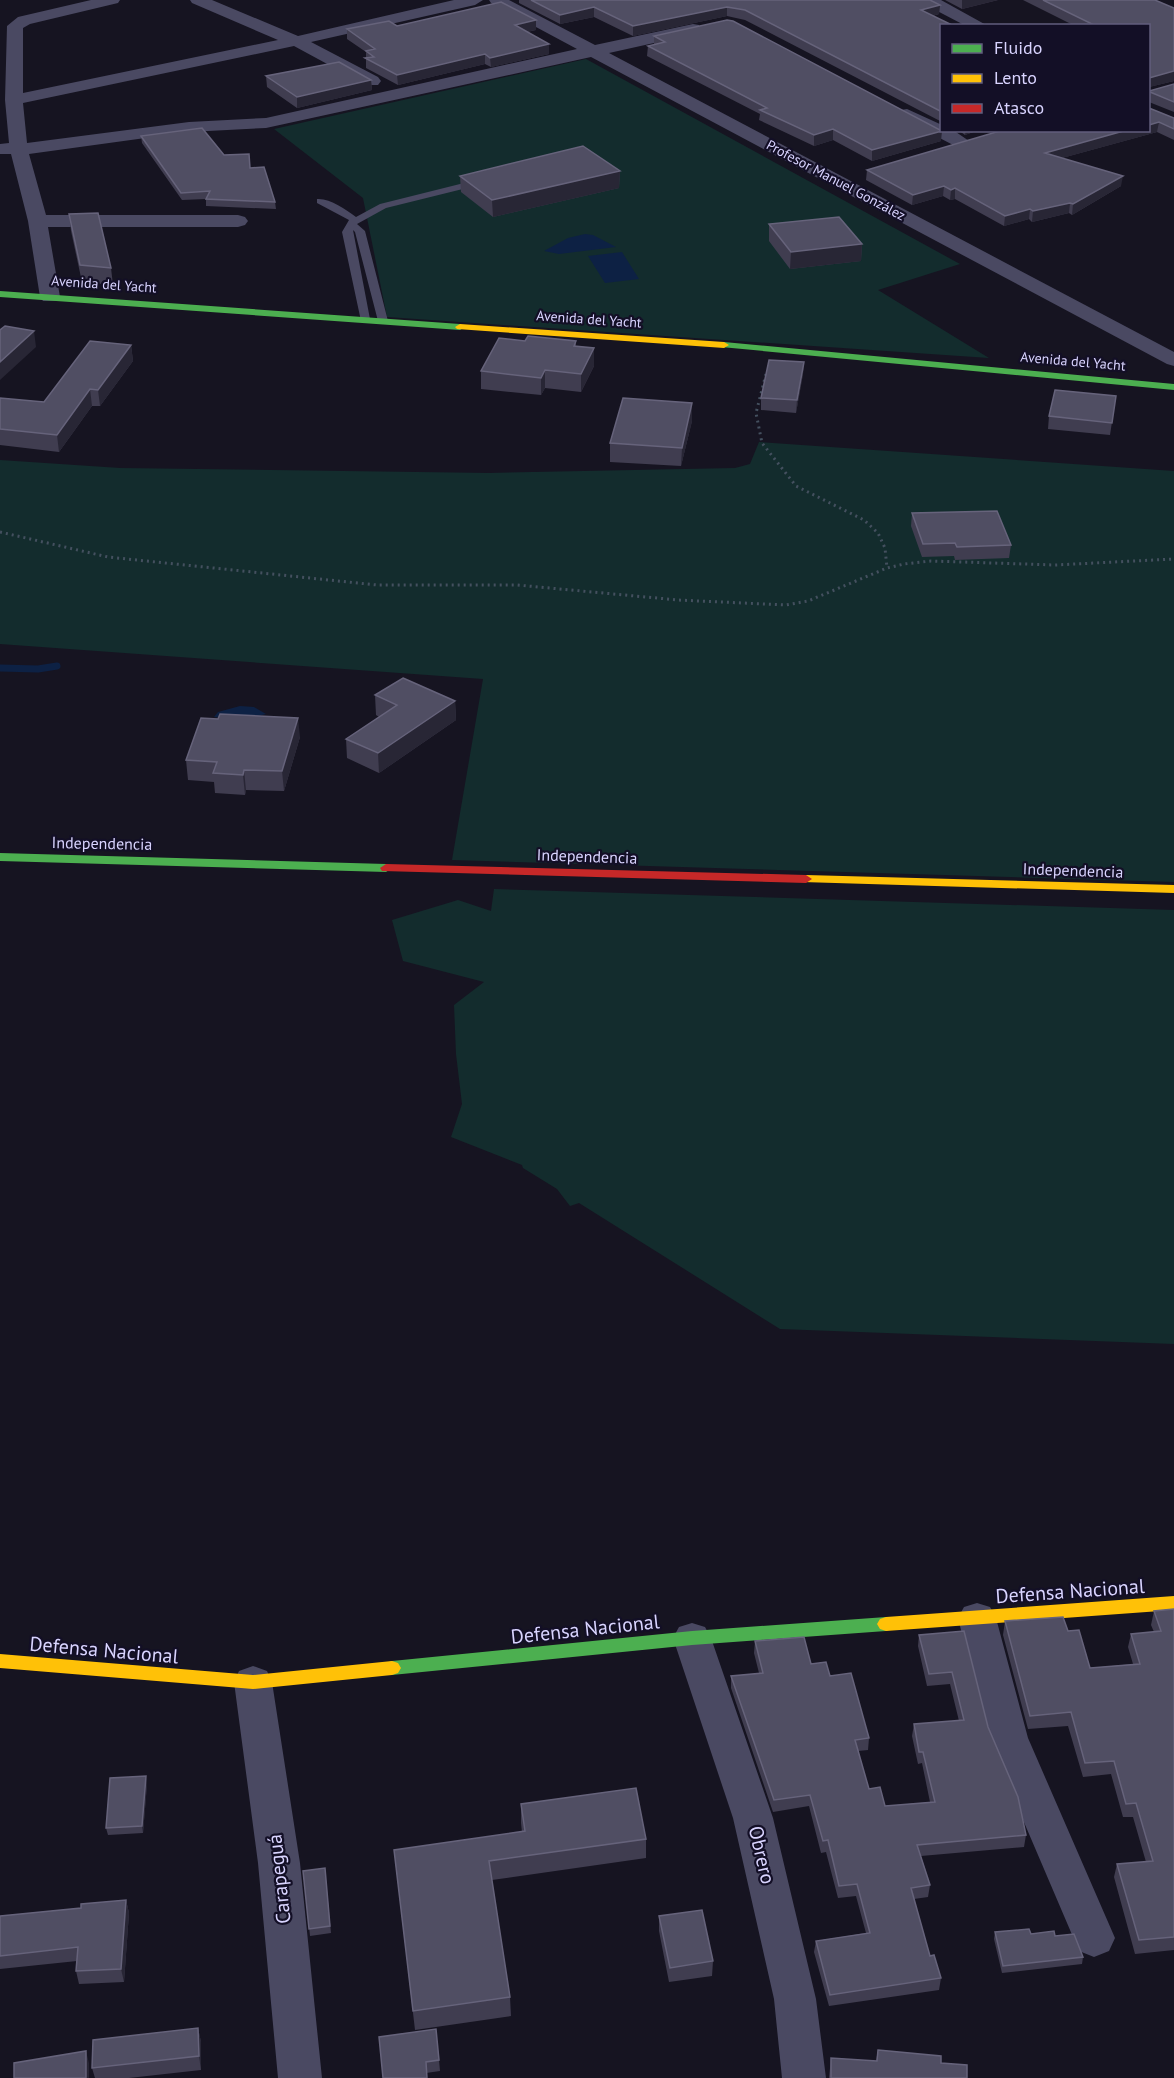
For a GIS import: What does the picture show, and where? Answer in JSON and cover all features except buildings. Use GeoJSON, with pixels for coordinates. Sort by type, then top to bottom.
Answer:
{"type":"FeatureCollection","features":[{"type":"Feature","properties":{"kind":"street"},"geometry":{"type":"LineString","coordinates":[[50,297],[38,221],[9,148],[14,100],[15,26],[24,20],[112,0]]}},
{"type":"Feature","properties":{"kind":"street"},"geometry":{"type":"LineString","coordinates":[[198,0],[296,41],[398,94]]}},
{"type":"Feature","properties":{"kind":"street"},"geometry":{"type":"LineString","coordinates":[[14,100],[296,41],[475,0]]}},
{"type":"Feature","properties":{"kind":"street","name":"Profesor Manuel González"},"geometry":{"type":"LineString","coordinates":[[497,0],[1174,360]]}},
{"type":"Feature","properties":{"kind":"street"},"geometry":{"type":"LineString","coordinates":[[928,0],[976,24]]}},
{"type":"Feature","properties":{"kind":"street"},"geometry":{"type":"LineString","coordinates":[[9,148],[36,148],[189,127],[267,123],[707,26]]}},
{"type":"Feature","properties":{"kind":"street"},"geometry":{"type":"LineString","coordinates":[[892,105],[940,131]]}},
{"type":"Feature","properties":{"kind":"street"},"geometry":{"type":"LineString","coordinates":[[942,132],[963,143]]}},
{"type":"Feature","properties":{"kind":"street"},"geometry":{"type":"LineString","coordinates":[[942,149],[982,138]]}},
{"type":"Feature","properties":{"kind":"street"},"geometry":{"type":"LineString","coordinates":[[834,179],[855,173]]}},
{"type":"Feature","properties":{"kind":"street"},"geometry":{"type":"LineString","coordinates":[[38,221],[238,221]]}},
{"type":"Feature","properties":{"kind":"street","name":"Avenida del Yacht"},"geometry":{"type":"LineString","coordinates":[[0,294],[773,349],[1174,387]]}},
{"type":"Feature","properties":{"kind":"street","name":"Independencia"},"geometry":{"type":"LineString","coordinates":[[0,857],[1174,889]]}},
{"type":"Feature","properties":{"kind":"street","name":"Defensa Nacional"},"geometry":{"type":"LineString","coordinates":[[0,1661],[253,1682],[692,1638],[1174,1603]]}},
{"type":"Feature","properties":{"kind":"street"},"geometry":{"type":"LineString","coordinates":[[977,1618],[1008,1738],[1094,1938]]}},
{"type":"Feature","properties":{"kind":"street","name":"Obrero"},"geometry":{"type":"LineString","coordinates":[[692,1638],[753,1818],[795,1999],[804,2078]]}},
{"type":"Feature","properties":{"kind":"street","name":"Carapeguá"},"geometry":{"type":"LineString","coordinates":[[253,1682],[279,1863],[300,2078]]}},
{"type":"Feature","properties":{"kind":"lane"},"geometry":{"type":"LineString","coordinates":[[365,320],[347,232],[353,222],[383,206],[487,181]]}},
{"type":"Feature","properties":{"kind":"lane"},"geometry":{"type":"LineString","coordinates":[[320,201],[342,211],[360,231],[383,321]]}},
{"type":"Feature","properties":{"kind":"lane"},"geometry":{"type":"LineString","coordinates":[[353,263],[368,262]]}},
{"type":"Feature","properties":{"kind":"path"},"geometry":{"type":"LineString","coordinates":[[773,349],[756,413],[762,443],[796,486],[864,520],[878,532],[885,548],[887,568]]}},
{"type":"Feature","properties":{"kind":"path"},"geometry":{"type":"LineString","coordinates":[[0,532],[108,557],[377,585],[517,585],[678,600],[786,605],[808,601],[887,568],[931,561],[1055,566],[1174,560]]}},
{"type":"Feature","properties":{"kind":"green space"},"geometry":{"type":"Polygon","coordinates":[[[586,59],[960,264],[878,290],[989,358],[387,317],[363,198],[274,129],[586,59]]]}},
{"type":"Feature","properties":{"kind":"green space"},"geometry":{"type":"Polygon","coordinates":[[[759,442],[1174,471],[1174,882],[452,860],[483,679],[0,644],[0,460],[120,468],[489,473],[735,468],[750,464],[759,442]]]}},
{"type":"Feature","properties":{"kind":"green space"},"geometry":{"type":"Polygon","coordinates":[[[494,889],[1174,910],[1174,1344],[780,1329],[579,1203],[570,1206],[557,1189],[523,1168],[522,1165],[451,1137],[462,1104],[456,1054],[454,1005],[484,982],[403,961],[392,920],[458,900],[491,911],[494,889]]]}},
{"type":"Feature","properties":{"kind":"water"},"geometry":{"type":"Polygon","coordinates":[[[585,234],[593,235],[616,247],[559,254],[544,251],[568,238],[585,234]]]}},
{"type":"Feature","properties":{"kind":"water"},"geometry":{"type":"Polygon","coordinates":[[[622,252],[639,279],[605,283],[588,256],[622,252]]]}},
{"type":"Feature","properties":{"kind":"water"},"geometry":{"type":"Polygon","coordinates":[[[240,706],[254,707],[266,714],[241,720],[214,717],[218,712],[240,706]]]}},
{"type":"Feature","properties":{"kind":"waterway"},"geometry":{"type":"LineString","coordinates":[[0,668],[38,669],[57,666]]}},
{"type":"Feature","properties":{"kind":"traffic: fast"},"geometry":{"type":"LineString","coordinates":[[0,294],[460,327]]}},
{"type":"Feature","properties":{"kind":"traffic: fast"},"geometry":{"type":"LineString","coordinates":[[724,345],[1174,387]]}},
{"type":"Feature","properties":{"kind":"traffic: fast"},"geometry":{"type":"LineString","coordinates":[[0,857],[386,868]]}},
{"type":"Feature","properties":{"kind":"traffic: fast"},"geometry":{"type":"LineString","coordinates":[[392,1668],[692,1638],[886,1624]]}},
{"type":"Feature","properties":{"kind":"traffic: slow"},"geometry":{"type":"LineString","coordinates":[[460,327],[724,345]]}},
{"type":"Feature","properties":{"kind":"traffic: slow"},"geometry":{"type":"LineString","coordinates":[[806,879],[1174,889]]}},
{"type":"Feature","properties":{"kind":"traffic: slow"},"geometry":{"type":"LineString","coordinates":[[886,1624],[1174,1603]]}},
{"type":"Feature","properties":{"kind":"traffic: slow"},"geometry":{"type":"LineString","coordinates":[[0,1661],[253,1682],[392,1668]]}},
{"type":"Feature","properties":{"kind":"traffic: jam"},"geometry":{"type":"LineString","coordinates":[[386,868],[806,879]]}}]}
